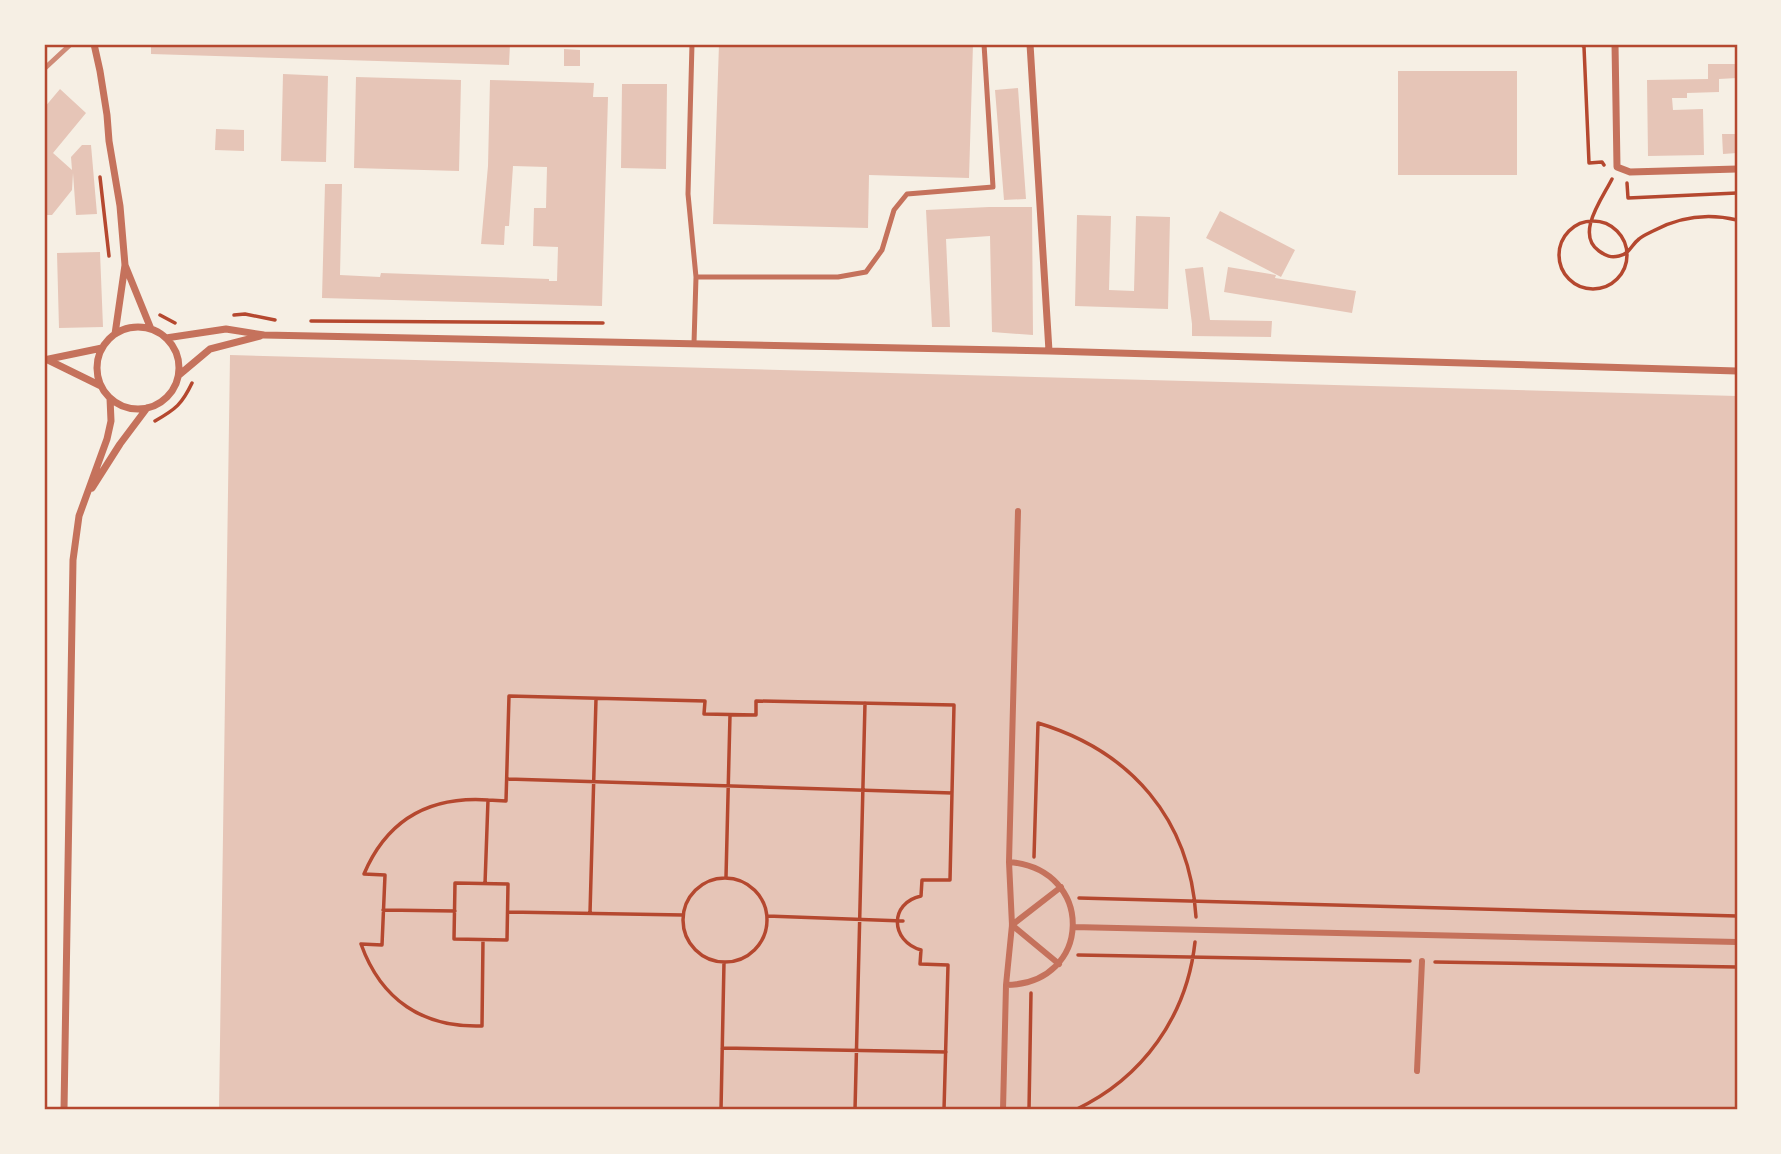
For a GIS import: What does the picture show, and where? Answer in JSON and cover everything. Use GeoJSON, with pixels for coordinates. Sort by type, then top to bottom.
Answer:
{"type":"FeatureCollection","features":[{"type":"Feature","properties":{"kind":"street"},"geometry":{"type":"LineString","coordinates":[[94,44],[120,206],[125,265],[115,334]]}},
{"type":"Feature","properties":{"kind":"street"},"geometry":{"type":"LineString","coordinates":[[1030,44],[1049,351]]}},
{"type":"Feature","properties":{"kind":"street"},"geometry":{"type":"LineString","coordinates":[[1615,44],[1617,167],[1630,172],[1737,169]]}},
{"type":"Feature","properties":{"kind":"street"},"geometry":{"type":"LineString","coordinates":[[125,265],[150,329]]}},
{"type":"Feature","properties":{"kind":"street"},"geometry":{"type":"LineString","coordinates":[[132,327],[150,329],[166,338],[174,348],[179,361],[179,375],[168,397],[147,408],[134,409],[110,398],[101,386],[97,373],[98,360],[102,348],[115,334],[132,327]]}},
{"type":"Feature","properties":{"kind":"street"},"geometry":{"type":"LineString","coordinates":[[166,338],[226,329],[264,335],[1049,351],[1737,371]]}},
{"type":"Feature","properties":{"kind":"street"},"geometry":{"type":"LineString","coordinates":[[179,375],[210,349],[264,335]]}},
{"type":"Feature","properties":{"kind":"street"},"geometry":{"type":"LineString","coordinates":[[46,360],[102,348]]}},
{"type":"Feature","properties":{"kind":"street"},"geometry":{"type":"LineString","coordinates":[[46,360],[101,386]]}},
{"type":"Feature","properties":{"kind":"street"},"geometry":{"type":"LineString","coordinates":[[64,1110],[73,560],[79,516],[107,439],[111,421],[110,398]]}},
{"type":"Feature","properties":{"kind":"street"},"geometry":{"type":"LineString","coordinates":[[84,500],[147,408]]}},
{"type":"Feature","properties":{"kind":"street"},"geometry":{"type":"LineString","coordinates":[[1003,1110],[1006,985],[1013,925],[1009,862],[1018,511]]}},
{"type":"Feature","properties":{"kind":"street"},"geometry":{"type":"LineString","coordinates":[[1006,985],[1031,982],[1051,971],[1059,964],[1069,946],[1073,927],[1067,897],[1061,887],[1034,866],[1009,862]]}},
{"type":"Feature","properties":{"kind":"street"},"geometry":{"type":"LineString","coordinates":[[1013,925],[1061,887]]}},
{"type":"Feature","properties":{"kind":"street"},"geometry":{"type":"LineString","coordinates":[[1013,925],[1059,964]]}},
{"type":"Feature","properties":{"kind":"street"},"geometry":{"type":"LineString","coordinates":[[1073,927],[1737,942]]}},
{"type":"Feature","properties":{"kind":"street"},"geometry":{"type":"LineString","coordinates":[[1417,1071],[1422,961]]}},
{"type":"Feature","properties":{"kind":"lane"},"geometry":{"type":"LineString","coordinates":[[692,44],[688,194],[696,277],[694,343]]}},
{"type":"Feature","properties":{"kind":"lane"},"geometry":{"type":"LineString","coordinates":[[696,277],[838,277],[866,271],[882,250],[894,210],[907,194],[993,187],[984,44]]}},
{"type":"Feature","properties":{"kind":"path"},"geometry":{"type":"LineString","coordinates":[[1132,44],[1180,44]]}},
{"type":"Feature","properties":{"kind":"path"},"geometry":{"type":"LineString","coordinates":[[1617,167],[1590,222],[1589,234],[1593,247],[1607,257],[1627,254],[1639,239],[1663,225],[1686,218],[1711,216],[1737,219]]}},
{"type":"Feature","properties":{"kind":"path"},"geometry":{"type":"LineString","coordinates":[[1600,222],[1618,232],[1625,242],[1627,254],[1626,265],[1612,284],[1601,289],[1590,289],[1578,286],[1569,279],[1562,269],[1560,248],[1571,230],[1579,224],[1600,222]]}},
{"type":"Feature","properties":{"kind":"path"},"geometry":{"type":"LineString","coordinates":[[158,314],[178,324]]}},
{"type":"Feature","properties":{"kind":"path"},"geometry":{"type":"LineString","coordinates":[[232,316],[245,314],[287,320]]}},
{"type":"Feature","properties":{"kind":"path"},"geometry":{"type":"LineString","coordinates":[[300,321],[603,323]]}},
{"type":"Feature","properties":{"kind":"path"},"geometry":{"type":"LineString","coordinates":[[151,424],[172,412],[184,399],[197,374]]}},
{"type":"Feature","properties":{"kind":"path"},"geometry":{"type":"LineString","coordinates":[[483,940],[482,1026],[439,1022],[419,1014],[401,1003],[381,982],[366,958],[361,944],[382,945],[385,875],[364,874],[376,849],[390,832],[406,819],[432,806],[459,800],[506,801],[509,696],[705,701],[704,713],[756,715],[756,701],[954,705],[950,880],[922,880],[921,896],[908,901],[902,907],[900,920],[901,936],[906,943],[921,950],[920,964],[948,965],[944,1110]]}},
{"type":"Feature","properties":{"kind":"path"},"geometry":{"type":"LineString","coordinates":[[590,914],[596,698]]}},
{"type":"Feature","properties":{"kind":"path"},"geometry":{"type":"LineString","coordinates":[[855,1110],[865,703]]}},
{"type":"Feature","properties":{"kind":"path"},"geometry":{"type":"LineString","coordinates":[[726,877],[730,714]]}},
{"type":"Feature","properties":{"kind":"path"},"geometry":{"type":"LineString","coordinates":[[1034,866],[1038,723],[1058,729],[1096,747],[1145,787],[1169,821],[1178,840],[1189,870],[1195,901],[1193,957],[1189,977],[1174,1016],[1152,1051],[1122,1081],[1105,1094],[1075,1110]]}},
{"type":"Feature","properties":{"kind":"path"},"geometry":{"type":"LineString","coordinates":[[507,779],[952,793]]}},
{"type":"Feature","properties":{"kind":"path"},"geometry":{"type":"LineString","coordinates":[[485,884],[488,800]]}},
{"type":"Feature","properties":{"kind":"path"},"geometry":{"type":"LineString","coordinates":[[726,877],[746,883],[754,889],[761,897],[767,916],[764,936],[752,952],[744,958],[724,962],[707,958],[694,947],[685,932],[683,915],[690,896],[697,888],[716,878],[726,877]]}},
{"type":"Feature","properties":{"kind":"path"},"geometry":{"type":"LineString","coordinates":[[455,883],[508,884],[507,940],[454,939],[455,911],[455,883]]}},
{"type":"Feature","properties":{"kind":"path"},"geometry":{"type":"LineString","coordinates":[[1067,897],[1737,916]]}},
{"type":"Feature","properties":{"kind":"path"},"geometry":{"type":"LineString","coordinates":[[383,910],[455,911]]}},
{"type":"Feature","properties":{"kind":"path"},"geometry":{"type":"LineString","coordinates":[[508,912],[683,915]]}},
{"type":"Feature","properties":{"kind":"path"},"geometry":{"type":"LineString","coordinates":[[767,916],[900,920]]}},
{"type":"Feature","properties":{"kind":"path"},"geometry":{"type":"LineString","coordinates":[[1065,954],[1737,967]]}},
{"type":"Feature","properties":{"kind":"path"},"geometry":{"type":"LineString","coordinates":[[721,1110],[724,962]]}},
{"type":"Feature","properties":{"kind":"path"},"geometry":{"type":"LineString","coordinates":[[1029,1110],[1031,982]]}},
{"type":"Feature","properties":{"kind":"path"},"geometry":{"type":"LineString","coordinates":[[722,1048],[946,1052]]}},
{"type":"Feature","properties":{"kind":"building"},"geometry":{"type":"Polygon","coordinates":[[[151,44],[510,44],[509,65],[151,54],[151,44]]]}},
{"type":"Feature","properties":{"kind":"building"},"geometry":{"type":"Polygon","coordinates":[[[719,44],[973,44],[969,178],[869,175],[868,228],[713,224],[719,44]]]}},
{"type":"Feature","properties":{"kind":"building"},"geometry":{"type":"Polygon","coordinates":[[[564,49],[580,50],[580,66],[564,66],[564,49]]]}},
{"type":"Feature","properties":{"kind":"building"},"geometry":{"type":"Polygon","coordinates":[[[1708,64],[1737,64],[1737,78],[1719,79],[1719,92],[1687,93],[1687,98],[1672,98],[1673,110],[1703,109],[1704,155],[1648,156],[1647,80],[1708,79],[1708,64]]]}},
{"type":"Feature","properties":{"kind":"building"},"geometry":{"type":"Polygon","coordinates":[[[1398,71],[1517,71],[1517,175],[1398,175],[1398,71]]]}},
{"type":"Feature","properties":{"kind":"building"},"geometry":{"type":"Polygon","coordinates":[[[283,74],[328,76],[326,162],[281,161],[283,74]]]}},
{"type":"Feature","properties":{"kind":"building"},"geometry":{"type":"Polygon","coordinates":[[[356,77],[461,80],[459,171],[354,168],[356,77]]]}},
{"type":"Feature","properties":{"kind":"building"},"geometry":{"type":"Polygon","coordinates":[[[490,80],[594,83],[593,97],[608,97],[602,306],[322,298],[325,184],[342,184],[340,275],[380,277],[381,273],[557,281],[558,247],[533,246],[534,208],[546,208],[547,167],[513,166],[509,226],[505,226],[504,245],[481,244],[488,166],[490,80]]]}},
{"type":"Feature","properties":{"kind":"building"},"geometry":{"type":"Polygon","coordinates":[[[622,84],[667,84],[666,169],[621,168],[622,84]]]}},
{"type":"Feature","properties":{"kind":"building"},"geometry":{"type":"Polygon","coordinates":[[[1018,88],[1026,199],[1004,200],[995,90],[1018,88]]]}},
{"type":"Feature","properties":{"kind":"building"},"geometry":{"type":"Polygon","coordinates":[[[60,89],[86,113],[53,153],[72,170],[71,157],[82,145],[91,145],[97,214],[76,215],[73,173],[72,190],[52,215],[44,215],[44,108],[60,89]]]}},
{"type":"Feature","properties":{"kind":"building"},"geometry":{"type":"Polygon","coordinates":[[[216,129],[244,130],[244,151],[215,150],[216,129]]]}},
{"type":"Feature","properties":{"kind":"building"},"geometry":{"type":"Polygon","coordinates":[[[1722,134],[1737,134],[1737,153],[1723,154],[1722,134]]]}},
{"type":"Feature","properties":{"kind":"building"},"geometry":{"type":"Polygon","coordinates":[[[1032,207],[1033,335],[992,332],[990,236],[946,239],[950,327],[932,327],[926,210],[1032,207]]]}},
{"type":"Feature","properties":{"kind":"building"},"geometry":{"type":"Polygon","coordinates":[[[1220,211],[1295,250],[1281,277],[1206,238],[1220,211]]]}},
{"type":"Feature","properties":{"kind":"building"},"geometry":{"type":"Polygon","coordinates":[[[1077,215],[1111,216],[1109,290],[1134,291],[1136,216],[1170,217],[1168,309],[1075,306],[1077,215]]]}},
{"type":"Feature","properties":{"kind":"building"},"geometry":{"type":"Polygon","coordinates":[[[100,252],[103,327],[59,328],[57,253],[100,252]]]}},
{"type":"Feature","properties":{"kind":"building"},"geometry":{"type":"Polygon","coordinates":[[[1203,267],[1210,320],[1272,321],[1271,337],[1192,336],[1185,269],[1203,267]]]}},
{"type":"Feature","properties":{"kind":"building"},"geometry":{"type":"Polygon","coordinates":[[[1228,267],[1276,275],[1275,278],[1356,291],[1352,313],[1224,292],[1228,267]]]}},
{"type":"Feature","properties":{"kind":"building"},"geometry":{"type":"Polygon","coordinates":[[[230,355],[1737,396],[1737,1110],[219,1110],[230,355]]]}},
{"type":"Feature","properties":{"kind":"railway"},"geometry":{"type":"LineString","coordinates":[[44,69],[71,44]]}}]}
